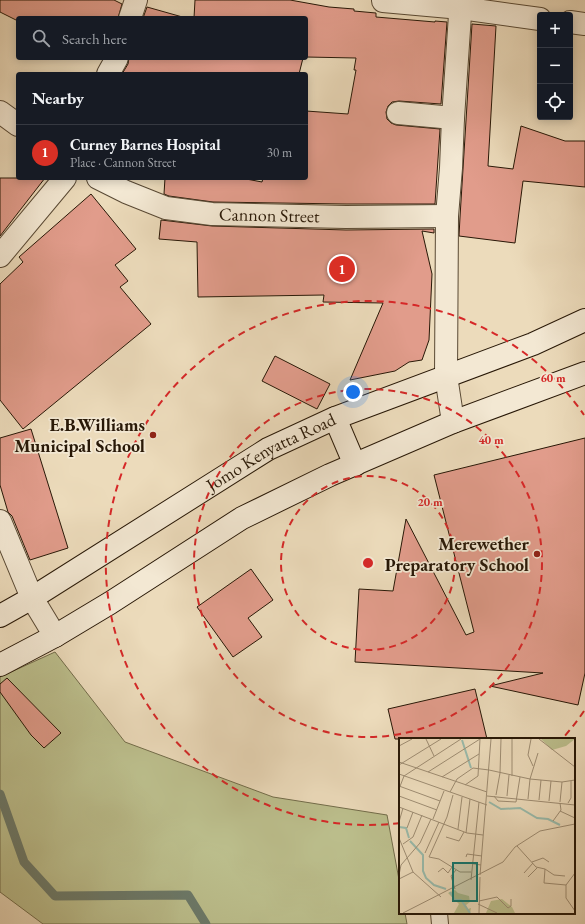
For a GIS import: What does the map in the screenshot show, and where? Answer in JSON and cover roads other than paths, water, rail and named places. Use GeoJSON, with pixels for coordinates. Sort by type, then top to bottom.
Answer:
{"type":"FeatureCollection","features":[{"type":"Feature","properties":{"kind":"main road"},"geometry":{"type":"LineString","coordinates":[[131,16],[136,0]]}},
{"type":"Feature","properties":{"kind":"main road"},"geometry":{"type":"LineString","coordinates":[[383,1],[461,4],[537,17]]}},
{"type":"Feature","properties":{"kind":"main road"},"geometry":{"type":"LineString","coordinates":[[453,422],[446,376],[447,216],[461,4]]}},
{"type":"Feature","properties":{"kind":"main road"},"geometry":{"type":"LineString","coordinates":[[573,22],[585,24]]}},
{"type":"Feature","properties":{"kind":"main road"},"geometry":{"type":"LineString","coordinates":[[109,72],[116,60]]}},
{"type":"Feature","properties":{"kind":"main road"},"geometry":{"type":"LineString","coordinates":[[0,112],[16,124]]}},
{"type":"Feature","properties":{"kind":"main road"},"geometry":{"type":"LineString","coordinates":[[398,113],[453,118]]}},
{"type":"Feature","properties":{"kind":"main road"},"geometry":{"type":"LineString","coordinates":[[0,256],[62,180]]}},
{"type":"Feature","properties":{"kind":"main road","name":"Cannon Street"},"geometry":{"type":"LineString","coordinates":[[102,180],[126,192],[166,208],[212,214],[346,217],[447,216]]}},
{"type":"Feature","properties":{"kind":"main road","name":"Jomo Kenyatta Road"},"geometry":{"type":"LineString","coordinates":[[0,616],[32,598],[268,449],[335,418],[533,344],[585,320]]}},
{"type":"Feature","properties":{"kind":"main road"},"geometry":{"type":"LineString","coordinates":[[0,665],[56,636],[242,518],[330,476],[453,422],[582,377]]}},
{"type":"Feature","properties":{"kind":"main road"},"geometry":{"type":"LineString","coordinates":[[335,418],[355,465]]}},
{"type":"Feature","properties":{"kind":"main road"},"geometry":{"type":"LineString","coordinates":[[0,520],[32,598],[56,636]]}},
{"type":"Feature","properties":{"kind":"lane"},"geometry":{"type":"LineString","coordinates":[[439,914],[440,924]]}},
{"type":"Feature","properties":{"kind":"waterway"},"geometry":{"type":"LineString","coordinates":[[0,794],[24,862],[55,896],[188,895],[206,924]]}},
{"type":"Feature","properties":{"kind":"place","name":"Curney Barnes Hospital"},"geometry":{"type":"Point","coordinates":[342,269]}},
{"type":"Feature","properties":{"kind":"place","name":"E.B.Williams Municipal School"},"geometry":{"type":"Point","coordinates":[153,435]}},
{"type":"Feature","properties":{"kind":"place","name":"Merewether Preparatory School"},"geometry":{"type":"Point","coordinates":[537,554]}}]}
